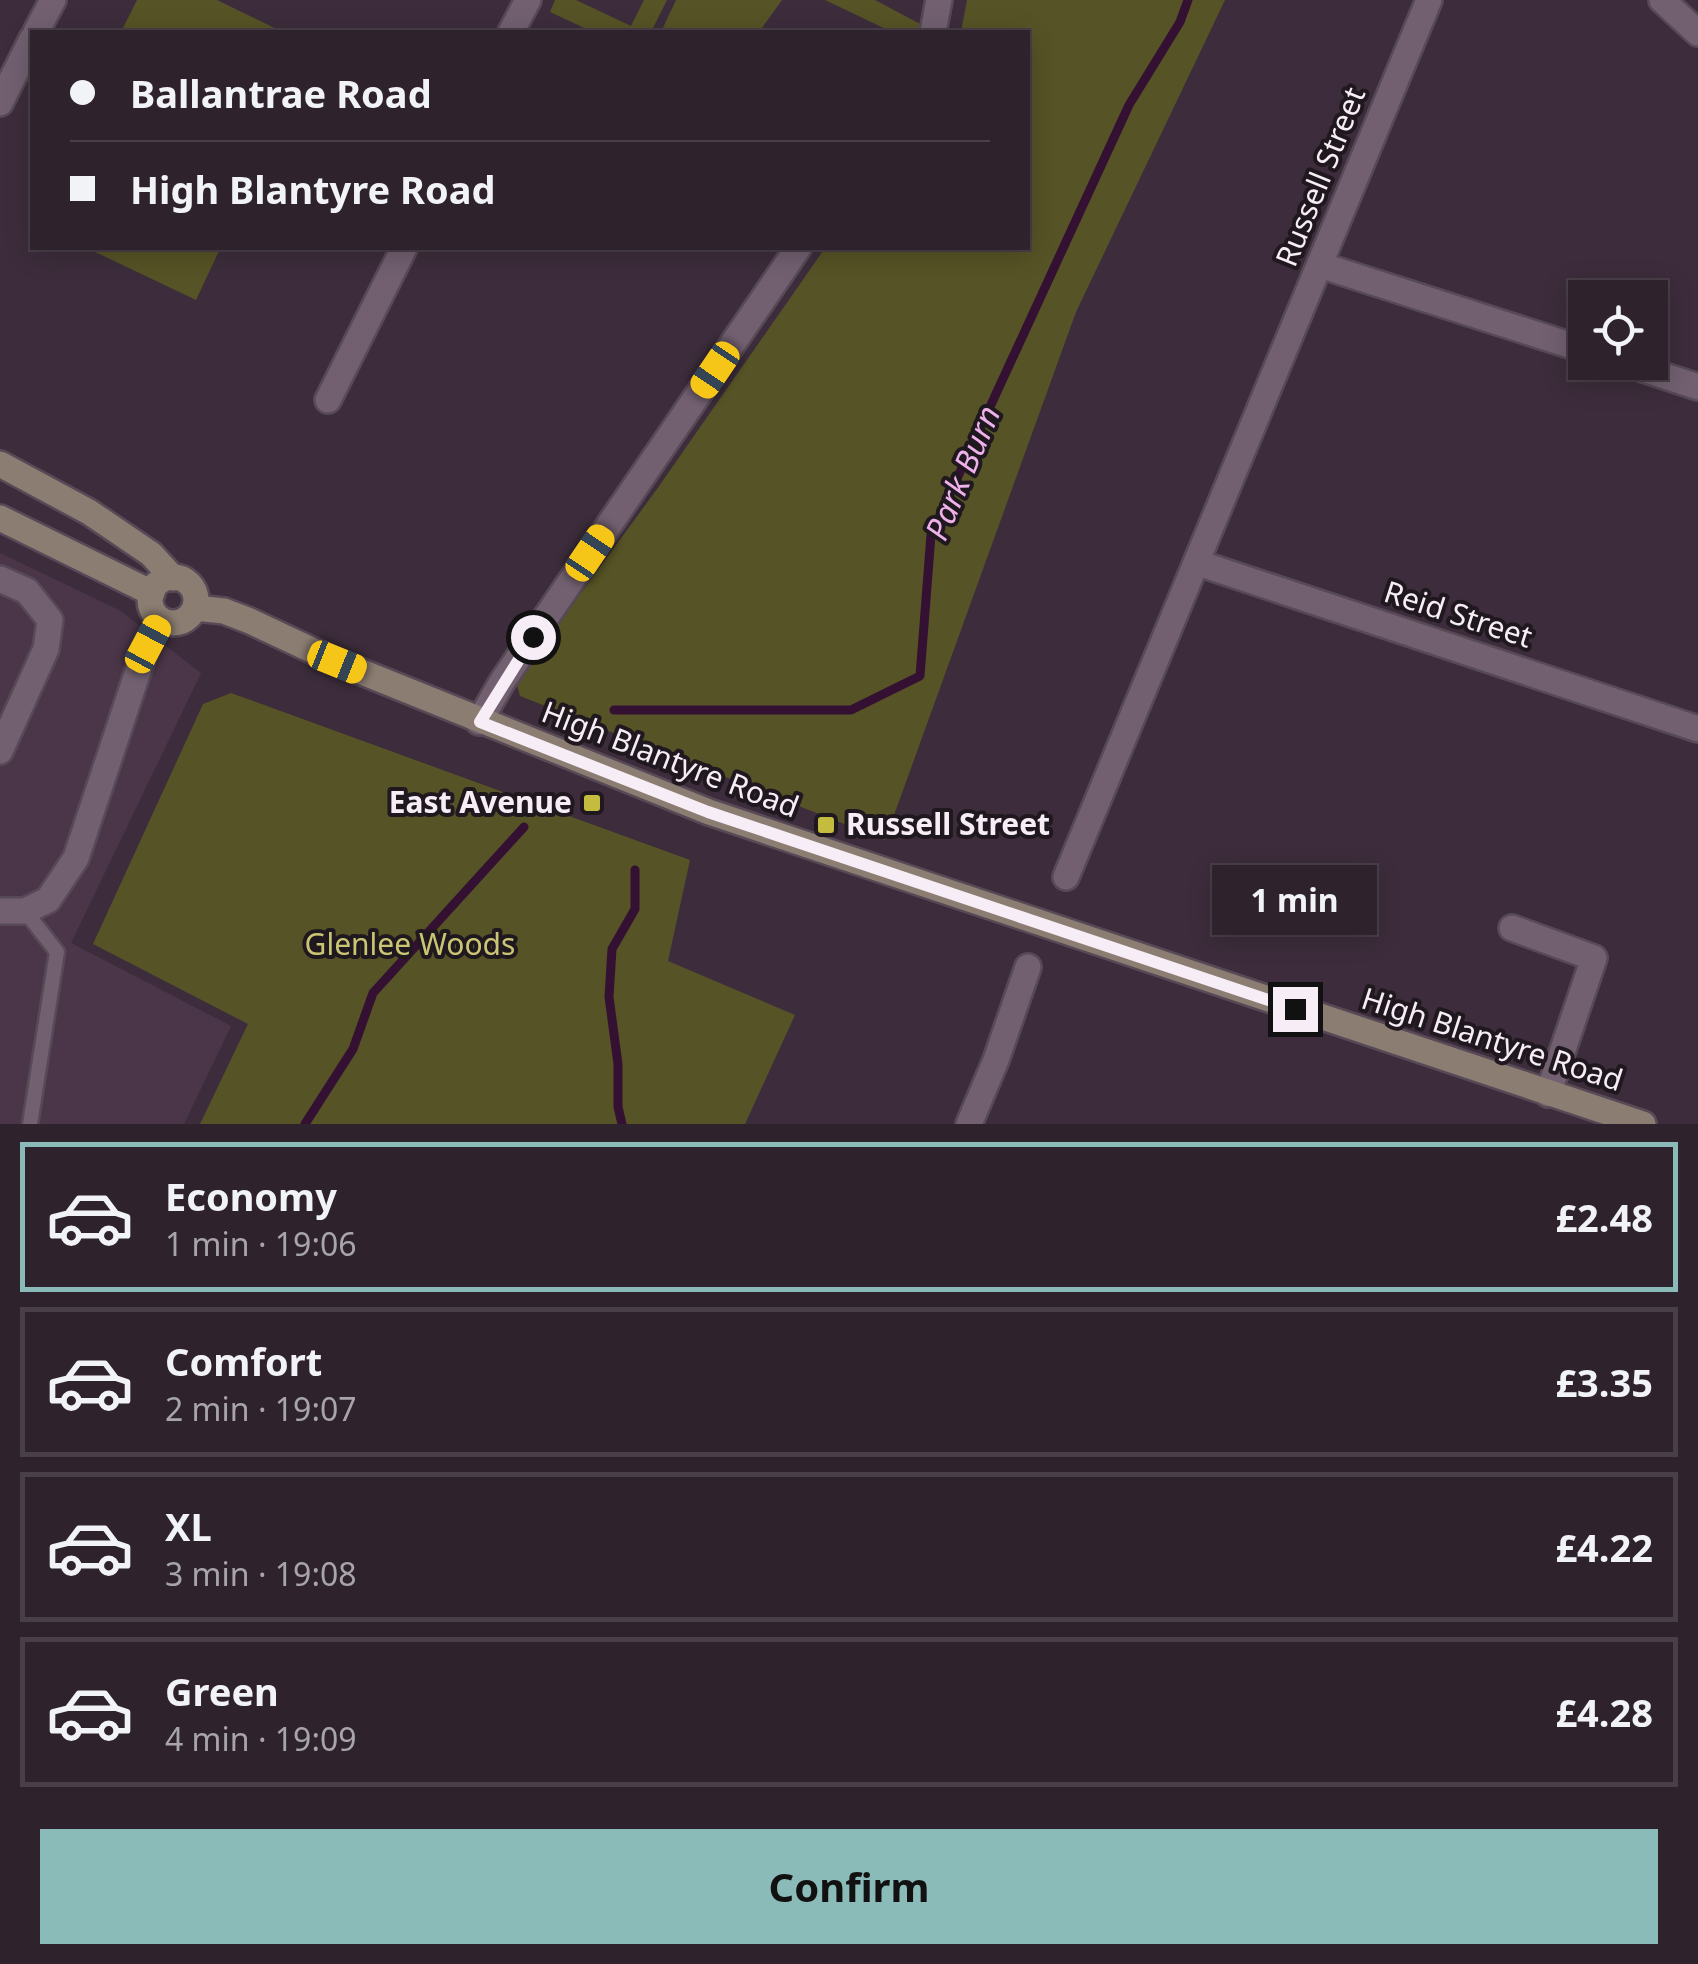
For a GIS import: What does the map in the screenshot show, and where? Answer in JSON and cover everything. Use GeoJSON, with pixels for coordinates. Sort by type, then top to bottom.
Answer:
{"type":"FeatureCollection","features":[{"type":"Feature","properties":{"kind":"main road"},"geometry":{"type":"LineString","coordinates":[[0,464],[90,512],[151,554],[162,585],[152,608],[161,620],[181,622],[195,608],[196,594],[187,581],[162,585],[105,570],[0,518]]}},
{"type":"Feature","properties":{"kind":"main road","name":"High Blantyre Road"},"geometry":{"type":"LineString","coordinates":[[195,608],[224,611],[250,621],[480,722],[708,812],[1643,1124]]}},
{"type":"Feature","properties":{"kind":"street"},"geometry":{"type":"LineString","coordinates":[[37,30],[53,0]]}},
{"type":"Feature","properties":{"kind":"street"},"geometry":{"type":"LineString","coordinates":[[513,30],[528,0]]}},
{"type":"Feature","properties":{"kind":"street"},"geometry":{"type":"LineString","coordinates":[[933,30],[940,0]]}},
{"type":"Feature","properties":{"kind":"street","name":"Russell Street"},"geometry":{"type":"LineString","coordinates":[[1066,876],[1429,0]]}},
{"type":"Feature","properties":{"kind":"street"},"geometry":{"type":"LineString","coordinates":[[1662,0],[1698,33]]}},
{"type":"Feature","properties":{"kind":"street"},"geometry":{"type":"LineString","coordinates":[[0,103],[30,43]]}},
{"type":"Feature","properties":{"kind":"street"},"geometry":{"type":"LineString","coordinates":[[328,400],[403,250]]}},
{"type":"Feature","properties":{"kind":"street"},"geometry":{"type":"LineString","coordinates":[[480,722],[512,668],[797,250]]}},
{"type":"Feature","properties":{"kind":"street"},"geometry":{"type":"LineString","coordinates":[[1320,264],[1568,344]]}},
{"type":"Feature","properties":{"kind":"street"},"geometry":{"type":"LineString","coordinates":[[1668,377],[1698,387]]}},
{"type":"Feature","properties":{"kind":"street","name":"Reid Street"},"geometry":{"type":"LineString","coordinates":[[1198,562],[1698,728]]}},
{"type":"Feature","properties":{"kind":"street"},"geometry":{"type":"LineString","coordinates":[[0,579],[26,591],[50,620],[46,649],[0,751]]}},
{"type":"Feature","properties":{"kind":"street"},"geometry":{"type":"LineString","coordinates":[[12,911],[48,900],[76,858],[148,644],[161,620]]}},
{"type":"Feature","properties":{"kind":"street"},"geometry":{"type":"LineString","coordinates":[[1512,928],[1594,958],[1548,1094]]}},
{"type":"Feature","properties":{"kind":"street"},"geometry":{"type":"LineString","coordinates":[[969,1124],[1028,967]]}},
{"type":"Feature","properties":{"kind":"lane"},"geometry":{"type":"LineString","coordinates":[[12,911],[57,952],[30,1124]]}},
{"type":"Feature","properties":{"kind":"shaded area"},"geometry":{"type":"Polygon","coordinates":[[[0,553],[119,610],[201,673],[71,943],[231,1026],[184,1124],[0,1124],[0,553]]]}},
{"type":"Feature","properties":{"kind":"green space"},"geometry":{"type":"Polygon","coordinates":[[[137,0],[217,0],[279,30],[122,30],[137,0]]]}},
{"type":"Feature","properties":{"kind":"green space"},"geometry":{"type":"Polygon","coordinates":[[[555,0],[576,0],[631,26],[644,0],[667,0],[652,30],[589,30],[550,12],[555,0]]]}},
{"type":"Feature","properties":{"kind":"green space"},"geometry":{"type":"Polygon","coordinates":[[[676,0],[782,0],[760,30],[662,30],[676,0]]]}},
{"type":"Feature","properties":{"kind":"green space"},"geometry":{"type":"Polygon","coordinates":[[[825,0],[875,0],[926,27],[888,30],[825,0]]]}},
{"type":"Feature","properties":{"kind":"green space"},"geometry":{"type":"Polygon","coordinates":[[[967,0],[1225,0],[1076,312],[885,840],[520,696],[516,682],[824,250],[1030,250],[1030,30],[961,30],[967,0]]]}},
{"type":"Feature","properties":{"kind":"green space"},"geometry":{"type":"Polygon","coordinates":[[[91,250],[219,251],[196,300],[91,250]]]}},
{"type":"Feature","properties":{"kind":"green space","name":"Glenlee Woods"},"geometry":{"type":"Polygon","coordinates":[[[231,693],[690,860],[668,961],[795,1015],[745,1124],[200,1124],[248,1024],[93,944],[203,704],[231,693]]]}},
{"type":"Feature","properties":{"kind":"waterway","name":"Park Burn"},"geometry":{"type":"LineString","coordinates":[[614,710],[851,710],[920,676],[931,535],[1129,105],[1180,22],[1188,0]]}},
{"type":"Feature","properties":{"kind":"waterway","name":"Park Burn"},"geometry":{"type":"LineString","coordinates":[[305,1124],[353,1049],[373,993],[524,827]]}},
{"type":"Feature","properties":{"kind":"waterway"},"geometry":{"type":"LineString","coordinates":[[622,1124],[609,997],[612,949],[635,909],[635,870]]}},
{"type":"Feature","properties":{"kind":"place","name":"East Avenue"},"geometry":{"type":"Point","coordinates":[592,803]}},
{"type":"Feature","properties":{"kind":"place","name":"Russell Street"},"geometry":{"type":"Point","coordinates":[826,825]}},
{"type":"Feature","properties":{"kind":"route"},"geometry":{"type":"LineString","coordinates":[[533,637],[480,722],[708,812],[1295,1009]]}}]}
